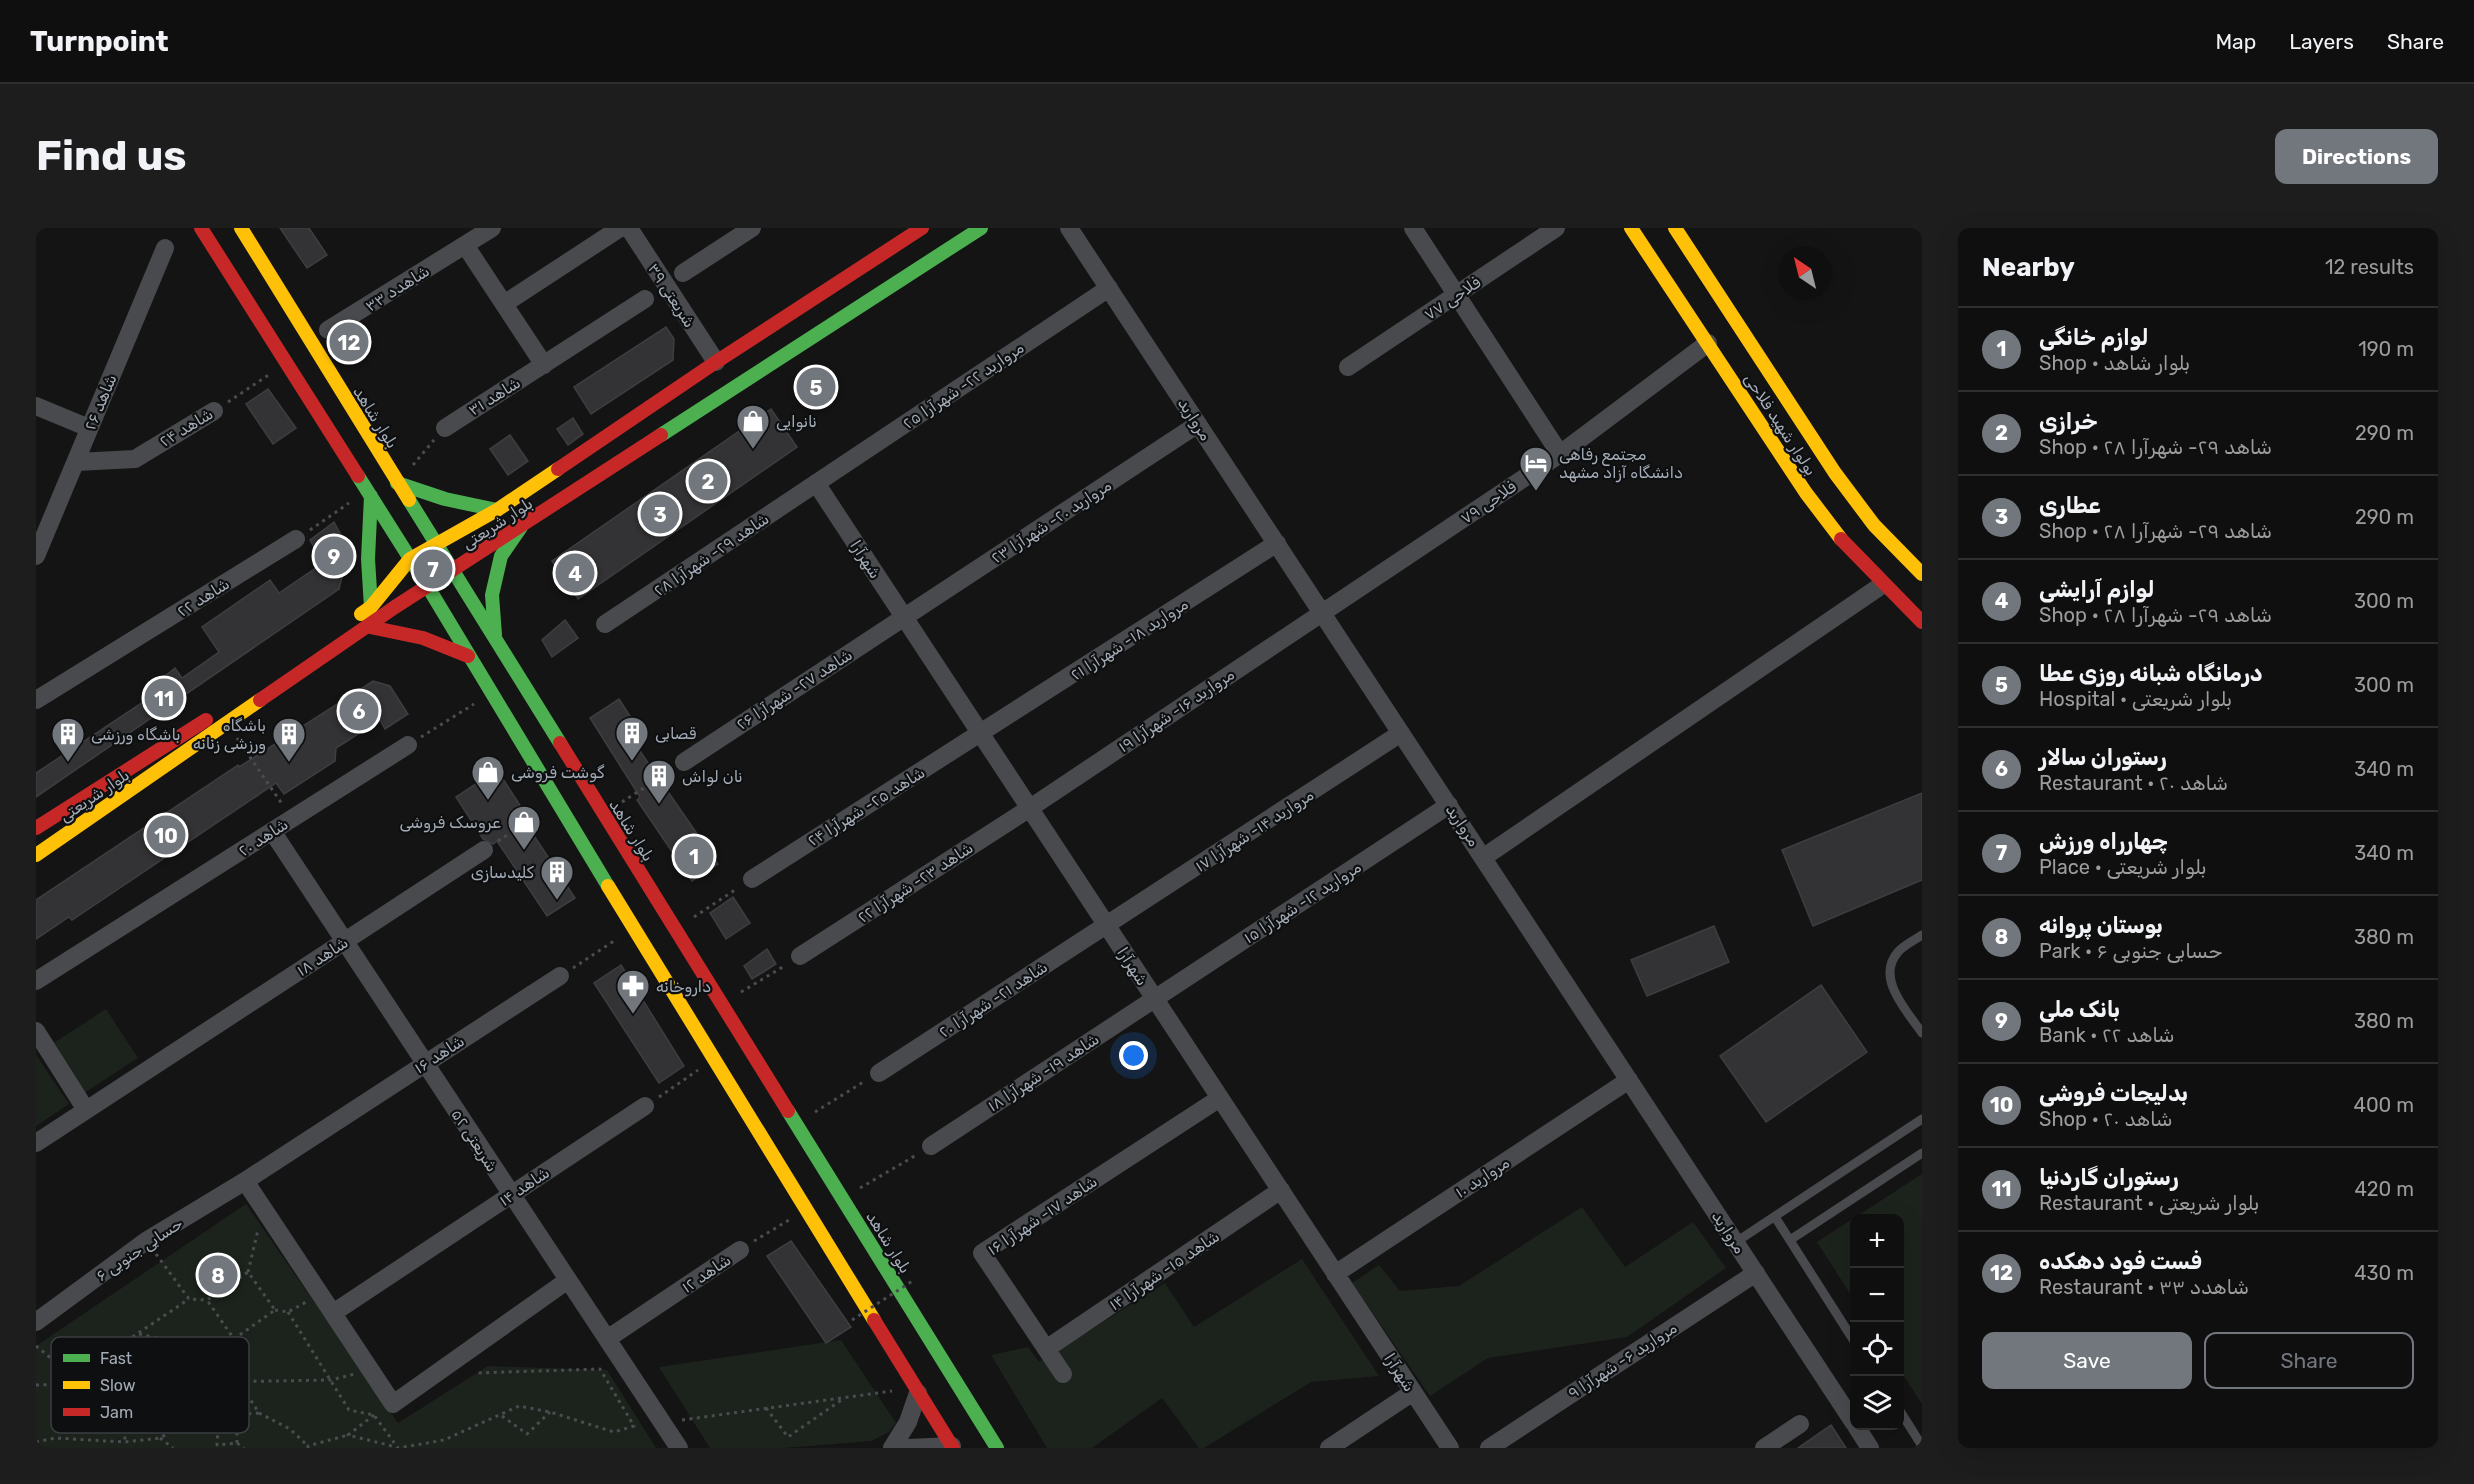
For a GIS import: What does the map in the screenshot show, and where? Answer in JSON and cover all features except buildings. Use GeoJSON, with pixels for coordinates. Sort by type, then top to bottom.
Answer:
{"type":"FeatureCollection","features":[{"type":"Feature","properties":{"kind":"main road"},"geometry":{"type":"LineString","coordinates":[[201,228],[428,587],[557,803],[952,1447]]}},
{"type":"Feature","properties":{"kind":"main road","name":"بلوار شاهد"},"geometry":{"type":"LineString","coordinates":[[241,228],[997,1448]]}},
{"type":"Feature","properties":{"kind":"main road","name":"بلوار شریعتی"},"geometry":{"type":"LineString","coordinates":[[36,828],[229,705],[371,607],[410,559],[497,510],[716,362],[922,228]]}},
{"type":"Feature","properties":{"kind":"main road","name":"بلوار شریعتی"},"geometry":{"type":"LineString","coordinates":[[36,855],[453,570],[981,228]]}},
{"type":"Feature","properties":{"kind":"main road","name":"بولوار شهید فلاحی"},"geometry":{"type":"LineString","coordinates":[[1631,228],[1806,493],[1847,547],[1882,585],[1922,622]]}},
{"type":"Feature","properties":{"kind":"main road","name":"بولوار شهید فلاحی"},"geometry":{"type":"LineString","coordinates":[[1675,228],[1835,473],[1874,525],[1922,574]]}},
{"type":"Feature","properties":{"kind":"main road"},"geometry":{"type":"LineString","coordinates":[[397,483],[445,499],[497,510]]}},
{"type":"Feature","properties":{"kind":"main road"},"geometry":{"type":"LineString","coordinates":[[369,493],[368,559],[371,607]]}},
{"type":"Feature","properties":{"kind":"main road"},"geometry":{"type":"LineString","coordinates":[[495,639],[492,595],[501,556],[521,527]]}},
{"type":"Feature","properties":{"kind":"main road"},"geometry":{"type":"LineString","coordinates":[[370,627],[423,638],[468,656]]}},
{"type":"Feature","properties":{"kind":"street","name":"شاهدد ۳۳"},"geometry":{"type":"LineString","coordinates":[[328,330],[492,228]]}},
{"type":"Feature","properties":{"kind":"street"},"geometry":{"type":"LineString","coordinates":[[504,304],[620,228]]}},
{"type":"Feature","properties":{"kind":"street","name":"شریعتی ۳۹"},"geometry":{"type":"LineString","coordinates":[[629,228],[716,362]]}},
{"type":"Feature","properties":{"kind":"street"},"geometry":{"type":"LineString","coordinates":[[683,273],[752,228]]}},
{"type":"Feature","properties":{"kind":"street","name":"مروارید"},"geometry":{"type":"LineString","coordinates":[[1070,228],[1850,1416]]}},
{"type":"Feature","properties":{"kind":"street"},"geometry":{"type":"LineString","coordinates":[[1413,228],[1560,454]]}},
{"type":"Feature","properties":{"kind":"street","name":"فلاحی ۷۷"},"geometry":{"type":"LineString","coordinates":[[1348,367],[1556,228]]}},
{"type":"Feature","properties":{"kind":"street"},"geometry":{"type":"LineString","coordinates":[[465,245],[544,365]]}},
{"type":"Feature","properties":{"kind":"street","name":"شاهد ۲۶"},"geometry":{"type":"LineString","coordinates":[[36,556],[165,248]]}},
{"type":"Feature","properties":{"kind":"street","name":"مروارید ۲۲- شهرآرا ۲۵"},"geometry":{"type":"LineString","coordinates":[[816,483],[1109,288]]}},
{"type":"Feature","properties":{"kind":"street","name":"شاهد ۳۱"},"geometry":{"type":"LineString","coordinates":[[445,428],[645,299]]}},
{"type":"Feature","properties":{"kind":"street","name":"فلاحی ۷۹"},"geometry":{"type":"LineString","coordinates":[[1323,613],[1560,454],[1708,343]]}},
{"type":"Feature","properties":{"kind":"street"},"geometry":{"type":"LineString","coordinates":[[36,406],[89,428]]}},
{"type":"Feature","properties":{"kind":"street","name":"شاهد ۲۴"},"geometry":{"type":"LineString","coordinates":[[76,462],[135,459],[214,411]]}},
{"type":"Feature","properties":{"kind":"street","name":"مروارید ۲۰- شهرآرا ۲۳"},"geometry":{"type":"LineString","coordinates":[[904,617],[1198,424]]}},
{"type":"Feature","properties":{"kind":"street","name":"شهرآرا"},"geometry":{"type":"LineString","coordinates":[[816,483],[1450,1448]]}},
{"type":"Feature","properties":{"kind":"street","name":"شاهد ۲۹- شهرآرا ۲۸"},"geometry":{"type":"LineString","coordinates":[[605,624],[816,483]]}},
{"type":"Feature","properties":{"kind":"street","name":"شاهد ۲۲"},"geometry":{"type":"LineString","coordinates":[[36,699],[296,539]]}},
{"type":"Feature","properties":{"kind":"street","name":"مروارید ۱۸- شهرآرا ۲۱"},"geometry":{"type":"LineString","coordinates":[[981,734],[1277,543]]}},
{"type":"Feature","properties":{"kind":"street"},"geometry":{"type":"LineString","coordinates":[[1484,857],[1882,585]]}},
{"type":"Feature","properties":{"kind":"street","name":"مروارید ۱۶- شهرآرا ۱۹"},"geometry":{"type":"LineString","coordinates":[[1029,808],[1323,613]]}},
{"type":"Feature","properties":{"kind":"street","name":"شاهد ۲۷- شهرآرا ۲۶"},"geometry":{"type":"LineString","coordinates":[[684,762],[904,617]]}},
{"type":"Feature","properties":{"kind":"street","name":"مروارید ۱۴- شهرآرا ۱۷"},"geometry":{"type":"LineString","coordinates":[[1107,926],[1401,733]]}},
{"type":"Feature","properties":{"kind":"street","name":"شاهد ۲۵- شهرآرا ۲۴"},"geometry":{"type":"LineString","coordinates":[[752,879],[981,734]]}},
{"type":"Feature","properties":{"kind":"street","name":"شاهد ۲۰"},"geometry":{"type":"LineString","coordinates":[[36,981],[408,745]]}},
{"type":"Feature","properties":{"kind":"street","name":"مروارید ۱۲- شهرآرا ۱۵"},"geometry":{"type":"LineString","coordinates":[[1155,999],[1449,805]]}},
{"type":"Feature","properties":{"kind":"street","name":"شاهد ۲۳- شهرآرا ۲۲"},"geometry":{"type":"LineString","coordinates":[[800,956],[1029,808]]}},
{"type":"Feature","properties":{"kind":"street","name":"شریعتی ۵۲"},"geometry":{"type":"LineString","coordinates":[[272,831],[679,1448]]}},
{"type":"Feature","properties":{"kind":"street","name":"شاهد ۱۸"},"geometry":{"type":"LineString","coordinates":[[36,1143],[484,850]]}},
{"type":"Feature","properties":{"kind":"street","name":"شاهد ۲۱- شهرآرا ۲۰"},"geometry":{"type":"LineString","coordinates":[[879,1072],[1107,926]]}},
{"type":"Feature","properties":{"kind":"street","name":"شاهد ۱۶"},"geometry":{"type":"LineString","coordinates":[[245,1181],[560,976]]}},
{"type":"Feature","properties":{"kind":"street","name":"شاهد ۱۹- شهرآرا ۱۸"},"geometry":{"type":"LineString","coordinates":[[931,1146],[1155,999]]}},
{"type":"Feature","properties":{"kind":"street"},"geometry":{"type":"LineString","coordinates":[[36,1031],[86,1110]]}},
{"type":"Feature","properties":{"kind":"street","name":"مروارید ۱۰"},"geometry":{"type":"LineString","coordinates":[[1335,1274],[1629,1080]]}},
{"type":"Feature","properties":{"kind":"street","name":"شاهد ۱۷- شهرآرا ۱۶"},"geometry":{"type":"LineString","coordinates":[[1063,1374],[982,1252],[1220,1098]]}},
{"type":"Feature","properties":{"kind":"street","name":"شاهد ۱۴"},"geometry":{"type":"LineString","coordinates":[[333,1313],[645,1106]]}},
{"type":"Feature","properties":{"kind":"street"},"geometry":{"type":"LineString","coordinates":[[245,1181],[393,1404],[568,1280]]}},
{"type":"Feature","properties":{"kind":"street","name":"حسابی جنوبی ۶"},"geometry":{"type":"LineString","coordinates":[[36,1322],[146,1241],[245,1181]]}},
{"type":"Feature","properties":{"kind":"street","name":"شاهد ۱۵- شهرآرا ۱۴"},"geometry":{"type":"LineString","coordinates":[[1046,1349],[1281,1190]]}},
{"type":"Feature","properties":{"kind":"street","name":"شاهد ۱۲"},"geometry":{"type":"LineString","coordinates":[[607,1339],[740,1250]]}},
{"type":"Feature","properties":{"kind":"street","name":"مروارید ۶- شهرآرا ۹"},"geometry":{"type":"LineString","coordinates":[[1489,1448],[1756,1273]]}},
{"type":"Feature","properties":{"kind":"street"},"geometry":{"type":"LineString","coordinates":[[892,1448],[908,1422],[918,1390]]}},
{"type":"Feature","properties":{"kind":"street"},"geometry":{"type":"LineString","coordinates":[[1329,1448],[1413,1392]]}},
{"type":"Feature","properties":{"kind":"street"},"geometry":{"type":"LineString","coordinates":[[1764,1448],[1800,1424]]}},
{"type":"Feature","properties":{"kind":"street","name":"مروارید"},"geometry":{"type":"LineString","coordinates":[[1859,1430],[1870,1448]]}},
{"type":"Feature","properties":{"kind":"street"},"geometry":{"type":"LineString","coordinates":[[908,1448],[952,1447]]}},
{"type":"Feature","properties":{"kind":"lane"},"geometry":{"type":"LineString","coordinates":[[1922,935],[1899,951],[1891,963],[1890,980],[1898,998],[1922,1033]]}},
{"type":"Feature","properties":{"kind":"lane"},"geometry":{"type":"LineString","coordinates":[[1736,1242],[1922,1119]]}},
{"type":"Feature","properties":{"kind":"lane"},"geometry":{"type":"LineString","coordinates":[[1790,1240],[1922,1153]]}},
{"type":"Feature","properties":{"kind":"lane"},"geometry":{"type":"LineString","coordinates":[[1775,1217],[1850,1335]]}},
{"type":"Feature","properties":{"kind":"lane"},"geometry":{"type":"LineString","coordinates":[[1904,1419],[1922,1446]]}},
{"type":"Feature","properties":{"kind":"path","name":"شاهد ۲۴"},"geometry":{"type":"LineString","coordinates":[[214,411],[286,363]]}},
{"type":"Feature","properties":{"kind":"path"},"geometry":{"type":"LineString","coordinates":[[397,483],[445,428]]}},
{"type":"Feature","properties":{"kind":"path"},"geometry":{"type":"LineString","coordinates":[[296,539],[369,493]]}},
{"type":"Feature","properties":{"kind":"path"},"geometry":{"type":"LineString","coordinates":[[408,745],[490,693]]}},
{"type":"Feature","properties":{"kind":"path"},"geometry":{"type":"LineString","coordinates":[[227,724],[292,818]]}},
{"type":"Feature","properties":{"kind":"path"},"geometry":{"type":"LineString","coordinates":[[603,814],[684,762]]}},
{"type":"Feature","properties":{"kind":"path"},"geometry":{"type":"LineString","coordinates":[[484,850],[557,803]]}},
{"type":"Feature","properties":{"kind":"path"},"geometry":{"type":"LineString","coordinates":[[675,930],[752,879]]}},
{"type":"Feature","properties":{"kind":"path"},"geometry":{"type":"LineString","coordinates":[[560,976],[634,928]]}},
{"type":"Feature","properties":{"kind":"path"},"geometry":{"type":"LineString","coordinates":[[721,1004],[800,956]]}},
{"type":"Feature","properties":{"kind":"path"},"geometry":{"type":"LineString","coordinates":[[645,1106],[714,1059]]}},
{"type":"Feature","properties":{"kind":"path"},"geometry":{"type":"LineString","coordinates":[[796,1124],[879,1072]]}},
{"type":"Feature","properties":{"kind":"path"},"geometry":{"type":"LineString","coordinates":[[842,1198],[931,1146]]}},
{"type":"Feature","properties":{"kind":"path"},"geometry":{"type":"LineString","coordinates":[[134,1337],[189,1299],[207,1300],[248,1272],[263,1209]]}},
{"type":"Feature","properties":{"kind":"path","name":"شاهد ۱۲"},"geometry":{"type":"LineString","coordinates":[[740,1250],[806,1209]]}},
{"type":"Feature","properties":{"kind":"path"},"geometry":{"type":"LineString","coordinates":[[146,1241],[189,1299]]}},
{"type":"Feature","properties":{"kind":"path"},"geometry":{"type":"LineString","coordinates":[[248,1272],[275,1310]]}},
{"type":"Feature","properties":{"kind":"path"},"geometry":{"type":"LineString","coordinates":[[852,1320],[914,1280]]}},
{"type":"Feature","properties":{"kind":"path"},"geometry":{"type":"LineString","coordinates":[[237,1337],[275,1310],[288,1312],[321,1294]]}},
{"type":"Feature","properties":{"kind":"path"},"geometry":{"type":"LineString","coordinates":[[207,1300],[233,1337]]}},
{"type":"Feature","properties":{"kind":"path"},"geometry":{"type":"LineString","coordinates":[[288,1312],[349,1410],[375,1415],[398,1448]]}},
{"type":"Feature","properties":{"kind":"path"},"geometry":{"type":"LineString","coordinates":[[139,1334],[153,1337]]}},
{"type":"Feature","properties":{"kind":"path"},"geometry":{"type":"LineString","coordinates":[[36,1347],[51,1359]]}},
{"type":"Feature","properties":{"kind":"path"},"geometry":{"type":"LineString","coordinates":[[348,1435],[398,1448],[444,1440],[502,1416],[519,1406],[550,1412],[614,1432],[634,1426],[600,1370],[475,1373]]}},
{"type":"Feature","properties":{"kind":"path"},"geometry":{"type":"LineString","coordinates":[[249,1382],[331,1380],[372,1371]]}},
{"type":"Feature","properties":{"kind":"path"},"geometry":{"type":"LineString","coordinates":[[36,1385],[51,1384]]}},
{"type":"Feature","properties":{"kind":"path"},"geometry":{"type":"LineString","coordinates":[[662,1423],[918,1390]]}},
{"type":"Feature","properties":{"kind":"path"},"geometry":{"type":"LineString","coordinates":[[249,1398],[259,1413],[290,1429],[308,1447],[348,1435],[375,1415]]}},
{"type":"Feature","properties":{"kind":"path"},"geometry":{"type":"LineString","coordinates":[[766,1408],[788,1437],[845,1398]]}},
{"type":"Feature","properties":{"kind":"path"},"geometry":{"type":"LineString","coordinates":[[502,1416],[527,1434],[550,1412]]}},
{"type":"Feature","properties":{"kind":"path"},"geometry":{"type":"LineString","coordinates":[[249,1414],[259,1413]]}},
{"type":"Feature","properties":{"kind":"path"},"geometry":{"type":"LineString","coordinates":[[124,1433],[124,1442]]}},
{"type":"Feature","properties":{"kind":"path"},"geometry":{"type":"LineString","coordinates":[[36,1442],[55,1437],[124,1442],[160,1438],[168,1433]]}},
{"type":"Feature","properties":{"kind":"path"},"geometry":{"type":"LineString","coordinates":[[218,1433],[217,1445],[237,1443],[244,1448]]}},
{"type":"Feature","properties":{"kind":"path"},"geometry":{"type":"LineString","coordinates":[[237,1433],[237,1443]]}},
{"type":"Feature","properties":{"kind":"path"},"geometry":{"type":"LineString","coordinates":[[160,1438],[173,1448]]}},
{"type":"Feature","properties":{"kind":"shaded area"},"geometry":{"type":"Polygon","coordinates":[[[106,1009],[138,1058],[84,1093],[52,1044],[106,1009]]]}},
{"type":"Feature","properties":{"kind":"shaded area"},"geometry":{"type":"Polygon","coordinates":[[[36,1055],[69,1104],[36,1126],[36,1055]]]}},
{"type":"Feature","properties":{"kind":"shaded area"},"geometry":{"type":"Polygon","coordinates":[[[1922,1174],[1922,1404],[1904,1376],[1904,1214],[1860,1214],[1922,1174]]]}},
{"type":"Feature","properties":{"kind":"shaded area"},"geometry":{"type":"Polygon","coordinates":[[[246,1204],[398,1423],[488,1366],[607,1370],[656,1448],[36,1448],[36,1346],[246,1204]]]}},
{"type":"Feature","properties":{"kind":"shaded area"},"geometry":{"type":"Polygon","coordinates":[[[1582,1207],[1625,1267],[1693,1222],[1726,1268],[1627,1337],[1488,1358],[1430,1396],[1352,1283],[1379,1265],[1400,1291],[1459,1286],[1582,1207]]]}},
{"type":"Feature","properties":{"kind":"shaded area"},"geometry":{"type":"Polygon","coordinates":[[[1850,1221],[1850,1294],[1817,1242],[1850,1221]]]}},
{"type":"Feature","properties":{"kind":"shaded area"},"geometry":{"type":"Polygon","coordinates":[[[1302,1259],[1379,1376],[1311,1382],[1204,1448],[1199,1448],[1162,1398],[1092,1448],[1047,1448],[991,1355],[1028,1347],[1039,1362],[1165,1283],[1194,1327],[1302,1259]]]}},
{"type":"Feature","properties":{"kind":"shaded area"},"geometry":{"type":"Polygon","coordinates":[[[841,1340],[896,1423],[889,1432],[871,1441],[784,1448],[710,1448],[659,1367],[841,1340]]]}},
{"type":"Feature","properties":{"kind":"traffic: fast"},"geometry":{"type":"LineString","coordinates":[[661,435],[981,228]]}},
{"type":"Feature","properties":{"kind":"traffic: fast"},"geometry":{"type":"LineString","coordinates":[[358,476],[428,587],[608,886]]}},
{"type":"Feature","properties":{"kind":"traffic: fast"},"geometry":{"type":"LineString","coordinates":[[397,483],[445,499],[497,510]]}},
{"type":"Feature","properties":{"kind":"traffic: fast"},"geometry":{"type":"LineString","coordinates":[[371,496],[368,559],[371,607]]}},
{"type":"Feature","properties":{"kind":"traffic: fast"},"geometry":{"type":"LineString","coordinates":[[409,500],[560,743]]}},
{"type":"Feature","properties":{"kind":"traffic: fast"},"geometry":{"type":"LineString","coordinates":[[495,635],[492,595],[501,556],[521,527]]}},
{"type":"Feature","properties":{"kind":"traffic: fast"},"geometry":{"type":"LineString","coordinates":[[788,1111],[997,1448]]}},
{"type":"Feature","properties":{"kind":"traffic: slow"},"geometry":{"type":"LineString","coordinates":[[241,228],[409,500]]}},
{"type":"Feature","properties":{"kind":"traffic: slow"},"geometry":{"type":"LineString","coordinates":[[1631,228],[1806,493],[1841,539]]}},
{"type":"Feature","properties":{"kind":"traffic: slow"},"geometry":{"type":"LineString","coordinates":[[1675,228],[1835,473],[1874,525],[1922,574]]}},
{"type":"Feature","properties":{"kind":"traffic: slow"},"geometry":{"type":"LineString","coordinates":[[361,614],[371,607],[410,559],[497,510],[558,469]]}},
{"type":"Feature","properties":{"kind":"traffic: slow"},"geometry":{"type":"LineString","coordinates":[[36,855],[260,700]]}},
{"type":"Feature","properties":{"kind":"traffic: slow"},"geometry":{"type":"LineString","coordinates":[[608,886],[874,1320]]}},
{"type":"Feature","properties":{"kind":"traffic: jam"},"geometry":{"type":"LineString","coordinates":[[201,228],[358,476]]}},
{"type":"Feature","properties":{"kind":"traffic: jam"},"geometry":{"type":"LineString","coordinates":[[558,469],[716,362],[922,228]]}},
{"type":"Feature","properties":{"kind":"traffic: jam"},"geometry":{"type":"LineString","coordinates":[[260,700],[395,607],[661,435]]}},
{"type":"Feature","properties":{"kind":"traffic: jam"},"geometry":{"type":"LineString","coordinates":[[1841,539],[1922,622]]}},
{"type":"Feature","properties":{"kind":"traffic: jam"},"geometry":{"type":"LineString","coordinates":[[370,627],[423,638],[468,656]]}},
{"type":"Feature","properties":{"kind":"traffic: jam"},"geometry":{"type":"LineString","coordinates":[[36,828],[206,720]]}},
{"type":"Feature","properties":{"kind":"traffic: jam"},"geometry":{"type":"LineString","coordinates":[[560,743],[788,1111]]}},
{"type":"Feature","properties":{"kind":"traffic: jam"},"geometry":{"type":"LineString","coordinates":[[874,1320],[953,1448]]}},
{"type":"Feature","properties":{"kind":"place","name":"فست فود دهکده"},"geometry":{"type":"Point","coordinates":[349,342]}},
{"type":"Feature","properties":{"kind":"place","name":"درمانگاه شبانه روزی عطا"},"geometry":{"type":"Point","coordinates":[816,387]}},
{"type":"Feature","properties":{"kind":"place","name":"نانوایی"},"geometry":{"type":"Point","coordinates":[753,450]}},
{"type":"Feature","properties":{"kind":"place","name":"خرازی"},"geometry":{"type":"Point","coordinates":[708,481]}},
{"type":"Feature","properties":{"kind":"place","name":"مجتمع رفاهی دانشگاه آزاد مشهد"},"geometry":{"type":"Point","coordinates":[1536,492]}},
{"type":"Feature","properties":{"kind":"place","name":"عطاری"},"geometry":{"type":"Point","coordinates":[660,514]}},
{"type":"Feature","properties":{"kind":"place","name":"بانک ملی"},"geometry":{"type":"Point","coordinates":[334,556]}},
{"type":"Feature","properties":{"kind":"place","name":"چهارراه ورزش"},"geometry":{"type":"Point","coordinates":[433,569]}},
{"type":"Feature","properties":{"kind":"place","name":"لوازم آرایشی"},"geometry":{"type":"Point","coordinates":[575,573]}},
{"type":"Feature","properties":{"kind":"place","name":"رستوران گاردنیا"},"geometry":{"type":"Point","coordinates":[164,698]}},
{"type":"Feature","properties":{"kind":"place","name":"رستوران سالار"},"geometry":{"type":"Point","coordinates":[359,711]}},
{"type":"Feature","properties":{"kind":"place","name":"قصابی"},"geometry":{"type":"Point","coordinates":[632,762]}},
{"type":"Feature","properties":{"kind":"place","name":"باشگاه ورزشی"},"geometry":{"type":"Point","coordinates":[68,763]}},
{"type":"Feature","properties":{"kind":"place","name":"باشگاه ورزشی زنانه"},"geometry":{"type":"Point","coordinates":[289,763]}},
{"type":"Feature","properties":{"kind":"place","name":"گوشت فروشی"},"geometry":{"type":"Point","coordinates":[488,801]}},
{"type":"Feature","properties":{"kind":"place","name":"نان لواش"},"geometry":{"type":"Point","coordinates":[659,805]}},
{"type":"Feature","properties":{"kind":"place","name":"بدلیجات فروشی"},"geometry":{"type":"Point","coordinates":[166,835]}},
{"type":"Feature","properties":{"kind":"place","name":"عروسک فروشی"},"geometry":{"type":"Point","coordinates":[524,851]}},
{"type":"Feature","properties":{"kind":"place","name":"لوازم خانگی"},"geometry":{"type":"Point","coordinates":[694,856]}},
{"type":"Feature","properties":{"kind":"place","name":"کلیدسازی"},"geometry":{"type":"Point","coordinates":[557,901]}},
{"type":"Feature","properties":{"kind":"place","name":"داروخانه"},"geometry":{"type":"Point","coordinates":[633,1015]}},
{"type":"Feature","properties":{"kind":"place","name":"بوستان پروانه"},"geometry":{"type":"Point","coordinates":[218,1275]}}]}
